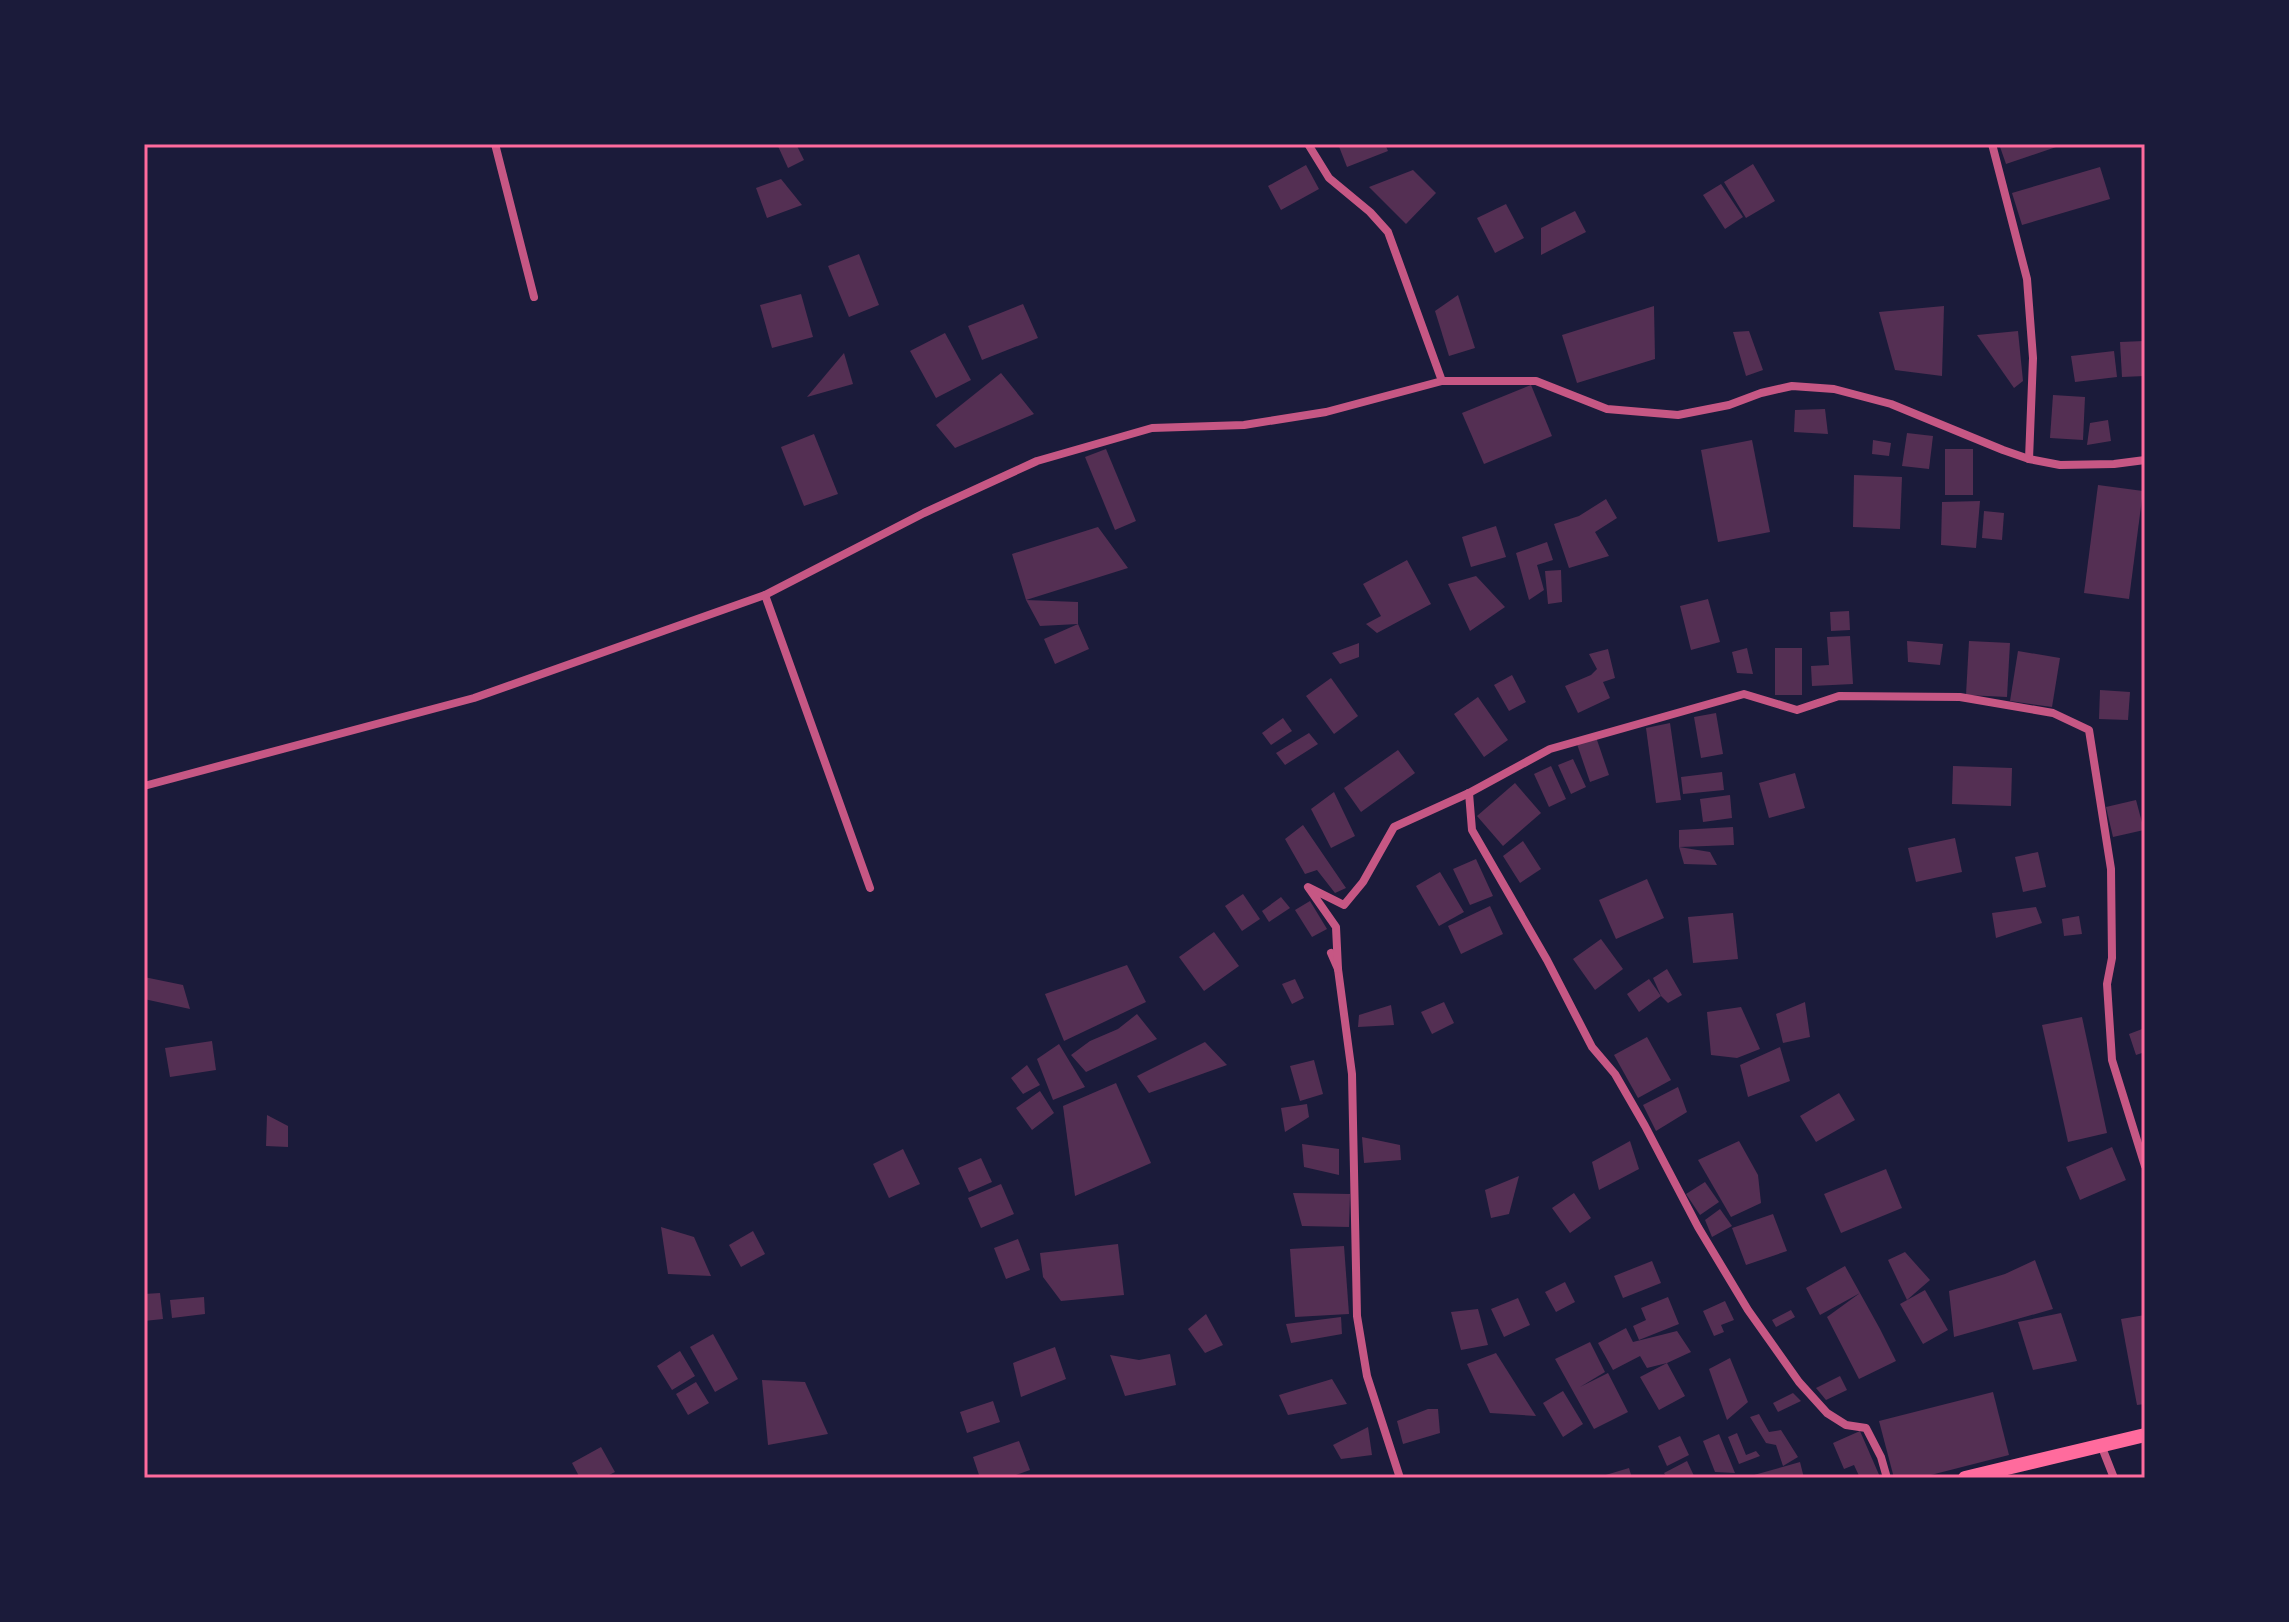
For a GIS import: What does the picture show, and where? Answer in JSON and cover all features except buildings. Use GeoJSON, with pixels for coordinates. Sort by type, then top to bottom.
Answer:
{"type":"FeatureCollection","features":[{"type":"Feature","properties":{"kind":"main road"},"geometry":{"type":"LineString","coordinates":[[1965,1478],[2145,1435]]}},
{"type":"Feature","properties":{"kind":"street"},"geometry":{"type":"LineString","coordinates":[[495,144],[534,297]]}},
{"type":"Feature","properties":{"kind":"street"},"geometry":{"type":"LineString","coordinates":[[1308,144],[1329,178],[1370,212],[1388,232],[1442,381]]}},
{"type":"Feature","properties":{"kind":"street"},"geometry":{"type":"LineString","coordinates":[[1992,144],[2027,279],[2033,358],[2029,459]]}},
{"type":"Feature","properties":{"kind":"street"},"geometry":{"type":"LineString","coordinates":[[144,786],[474,698],[765,595],[924,513],[1037,461],[1152,428],[1272,421],[1326,412],[1442,381],[1536,381],[1607,409],[1678,415],[1729,405],[1792,386],[1834,389],[1891,404],[2029,459],[2060,465],[2145,460]]}},
{"type":"Feature","properties":{"kind":"street"},"geometry":{"type":"LineString","coordinates":[[765,595],[870,888]]}},
{"type":"Feature","properties":{"kind":"street"},"geometry":{"type":"LineString","coordinates":[[1400,1478],[1367,1376],[1357,1316],[1352,1074],[1338,969],[1336,927],[1308,887],[1344,905],[1363,882],[1394,827],[1469,793],[1550,749],[1744,694],[1797,710],[1839,696],[1960,697],[2053,713],[2089,730],[2111,869],[2112,958],[2107,984],[2112,1060],[2145,1166]]}},
{"type":"Feature","properties":{"kind":"street"},"geometry":{"type":"LineString","coordinates":[[1469,793],[1472,830],[1540,947],[1592,1047],[1615,1074],[1698,1227],[1748,1310],[1799,1382],[1827,1413],[1846,1425],[1866,1428],[1881,1457],[1887,1478]]}},
{"type":"Feature","properties":{"kind":"street"},"geometry":{"type":"LineString","coordinates":[[1331,953],[1338,969]]}},
{"type":"Feature","properties":{"kind":"street"},"geometry":{"type":"LineString","coordinates":[[2101,1444],[2114,1478]]}}]}
